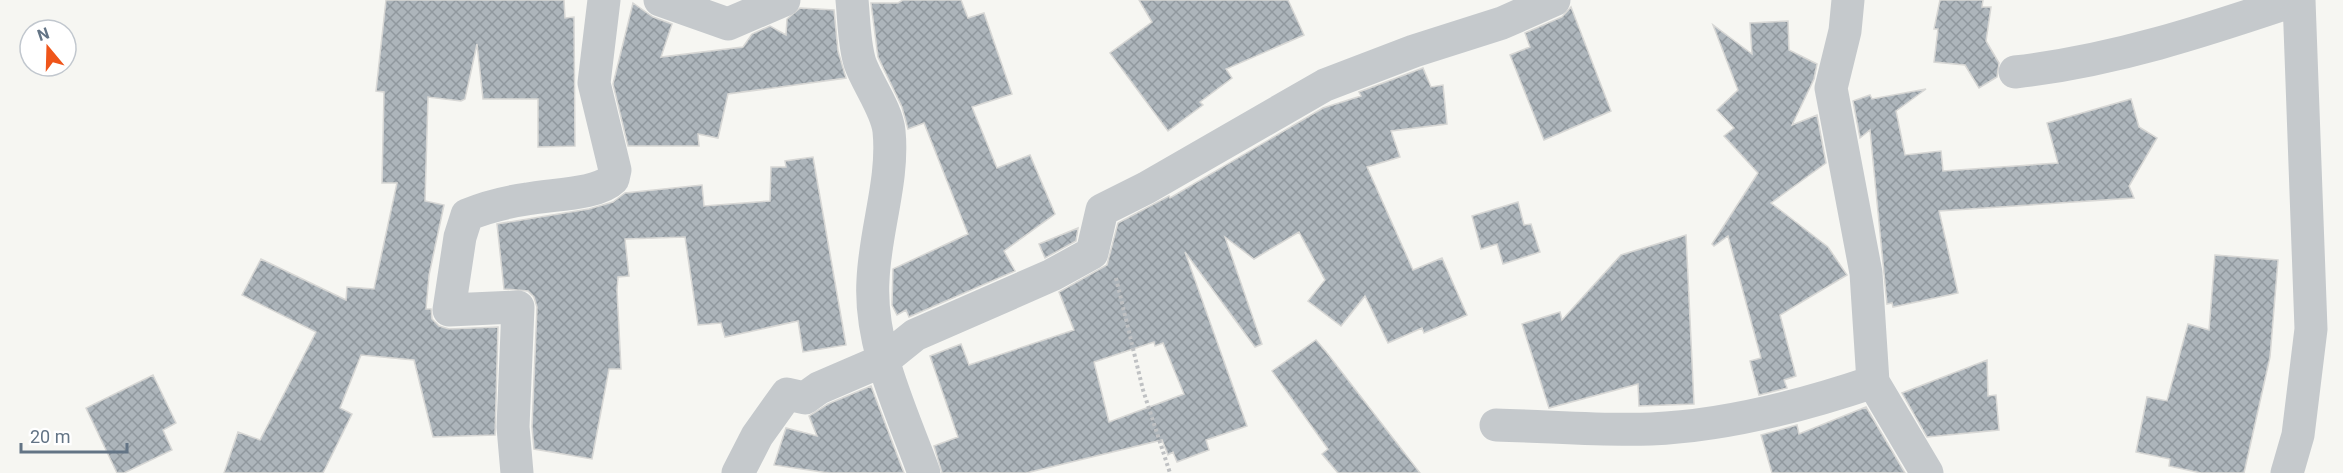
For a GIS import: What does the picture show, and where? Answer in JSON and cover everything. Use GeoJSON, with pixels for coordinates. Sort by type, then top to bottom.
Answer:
{"type":"FeatureCollection","features":[{"type":"Feature","properties":{"kind":"street"},"geometry":{"type":"LineString","coordinates":[[660,0],[728,24],[784,0]]}},
{"type":"Feature","properties":{"kind":"street"},"geometry":{"type":"LineString","coordinates":[[852,0],[860,61],[889,129],[888,184],[876,233],[872,282],[874,322],[884,360],[924,473]]}},
{"type":"Feature","properties":{"kind":"street"},"geometry":{"type":"LineString","coordinates":[[738,473],[758,436],[786,394],[805,398],[819,388],[884,360],[915,336],[1052,275],[1092,253],[1102,210],[1146,189],[1326,85],[1414,51],[1502,23],[1554,0]]}},
{"type":"Feature","properties":{"kind":"street"},"geometry":{"type":"LineString","coordinates":[[1848,0],[1845,31],[1831,88],[1866,273],[1873,382],[1927,473]]}},
{"type":"Feature","properties":{"kind":"street"},"geometry":{"type":"LineString","coordinates":[[2015,72],[2052,68],[2124,54],[2199,33],[2297,0],[2311,329],[2298,435],[2287,473]]}},
{"type":"Feature","properties":{"kind":"street"},"geometry":{"type":"LineString","coordinates":[[517,473],[513,427],[518,307],[449,310],[460,237],[467,215],[480,209],[525,199],[600,188],[613,179],[615,170],[594,83],[609,3]]}},
{"type":"Feature","properties":{"kind":"street"},"geometry":{"type":"LineString","coordinates":[[1496,425],[1651,429],[1731,419],[1813,402],[1873,382]]}},
{"type":"Feature","properties":{"kind":"path"},"geometry":{"type":"LineString","coordinates":[[1092,253],[1114,267],[1143,390],[1170,473]]}},
{"type":"Feature","properties":{"kind":"building"},"geometry":{"type":"Polygon","coordinates":[[[386,0],[564,0],[565,18],[574,17],[575,146],[538,147],[538,99],[483,99],[477,44],[465,99],[461,101],[428,97],[425,201],[444,205],[429,275],[426,309],[431,309],[432,319],[439,326],[449,329],[498,327],[495,435],[433,437],[414,360],[361,355],[340,408],[352,414],[323,473],[224,473],[238,432],[260,440],[316,332],[242,295],[261,259],[346,300],[347,287],[374,289],[397,183],[382,183],[384,92],[376,91],[386,0]]]}},
{"type":"Feature","properties":{"kind":"building"},"geometry":{"type":"Polygon","coordinates":[[[903,0],[961,0],[968,18],[984,13],[1012,94],[972,107],[997,168],[1030,155],[1055,214],[1004,251],[1015,271],[909,317],[906,310],[897,315],[892,305],[893,269],[968,234],[924,123],[908,129],[902,107],[878,57],[871,3],[898,3],[903,0]]]}},
{"type":"Feature","properties":{"kind":"building"},"geometry":{"type":"Polygon","coordinates":[[[1139,0],[1288,0],[1304,35],[1226,69],[1232,78],[1200,102],[1203,105],[1168,131],[1110,53],[1152,22],[1139,0]]]}},
{"type":"Feature","properties":{"kind":"building"},"geometry":{"type":"Polygon","coordinates":[[[1940,0],[1983,0],[1982,7],[1991,7],[1986,41],[1999,63],[1997,77],[1979,88],[1965,65],[1934,62],[1938,29],[1934,29],[1940,0]]]}},
{"type":"Feature","properties":{"kind":"building"},"geometry":{"type":"Polygon","coordinates":[[[633,3],[653,17],[672,24],[661,57],[743,47],[752,34],[770,26],[786,35],[787,19],[800,8],[834,10],[838,51],[846,78],[728,94],[718,138],[698,134],[699,146],[628,146],[613,84],[633,3]]]}},
{"type":"Feature","properties":{"kind":"building"},"geometry":{"type":"Polygon","coordinates":[[[1571,7],[1611,111],[1544,140],[1510,55],[1530,47],[1525,33],[1562,17],[1571,7]]]}},
{"type":"Feature","properties":{"kind":"building"},"geometry":{"type":"Polygon","coordinates":[[[1788,21],[1789,50],[1817,64],[1814,79],[1792,125],[1817,115],[1826,163],[1771,203],[1828,247],[1847,275],[1780,315],[1796,376],[1784,380],[1787,388],[1759,395],[1750,361],[1761,358],[1728,236],[1714,246],[1712,244],[1758,173],[1724,136],[1734,128],[1717,110],[1738,90],[1713,25],[1752,54],[1750,23],[1788,21]]]}},
{"type":"Feature","properties":{"kind":"building"},"geometry":{"type":"Polygon","coordinates":[[[1423,68],[1431,87],[1443,85],[1447,124],[1391,131],[1400,157],[1367,167],[1413,270],[1442,258],[1467,315],[1424,333],[1422,328],[1388,343],[1365,296],[1341,326],[1308,301],[1325,280],[1299,232],[1254,259],[1225,237],[1262,344],[1255,347],[1185,252],[1247,426],[1206,440],[1209,450],[1177,462],[1173,452],[1168,455],[1162,440],[1026,473],[942,473],[934,446],[958,437],[930,356],[961,344],[969,365],[1074,330],[1059,292],[1107,265],[1118,223],[1169,196],[1170,198],[1323,108],[1361,96],[1359,92],[1423,68]],[[1154,342],[1094,362],[1109,422],[1184,394],[1163,343],[1155,346],[1154,342]]]}},
{"type":"Feature","properties":{"kind":"building"},"geometry":{"type":"Polygon","coordinates":[[[1926,89],[1896,111],[1905,155],[1941,151],[1943,171],[2058,163],[2047,123],[2131,99],[2139,127],[2157,138],[2129,186],[2134,198],[1939,211],[1958,293],[1893,307],[1892,303],[1887,304],[1870,130],[1860,138],[1853,101],[1870,95],[1872,99],[1926,89]]]}},
{"type":"Feature","properties":{"kind":"building"},"geometry":{"type":"Polygon","coordinates":[[[813,157],[846,345],[803,352],[798,321],[725,337],[721,323],[698,325],[685,237],[625,239],[629,276],[618,277],[617,290],[621,369],[609,369],[592,459],[534,449],[532,427],[537,307],[534,297],[528,291],[504,289],[497,224],[589,209],[613,202],[625,193],[702,185],[704,206],[770,201],[771,167],[786,167],[785,161],[813,157]]]}},
{"type":"Feature","properties":{"kind":"building"},"geometry":{"type":"Polygon","coordinates":[[[1518,202],[1524,225],[1531,224],[1540,252],[1503,264],[1497,244],[1481,249],[1472,216],[1518,202]]]}},
{"type":"Feature","properties":{"kind":"building"},"geometry":{"type":"Polygon","coordinates":[[[1078,228],[1076,241],[1045,258],[1039,244],[1078,228]]]}},
{"type":"Feature","properties":{"kind":"building"},"geometry":{"type":"Polygon","coordinates":[[[1686,235],[1694,404],[1639,406],[1638,384],[1549,408],[1522,324],[1560,312],[1562,320],[1621,255],[1686,235]]]}},
{"type":"Feature","properties":{"kind":"building"},"geometry":{"type":"Polygon","coordinates":[[[2215,255],[2278,260],[2270,357],[2244,473],[2201,473],[2169,466],[2170,459],[2136,452],[2147,397],[2167,401],[2188,324],[2209,330],[2215,255]]]}},
{"type":"Feature","properties":{"kind":"building"},"geometry":{"type":"Polygon","coordinates":[[[1316,340],[1420,473],[1338,473],[1322,454],[1328,449],[1272,371],[1316,340]]]}},
{"type":"Feature","properties":{"kind":"building"},"geometry":{"type":"Polygon","coordinates":[[[1987,360],[1988,396],[1996,395],[1999,430],[1927,437],[1902,393],[1987,360]]]}},
{"type":"Feature","properties":{"kind":"building"},"geometry":{"type":"Polygon","coordinates":[[[153,375],[176,423],[163,430],[172,450],[124,473],[117,473],[86,408],[153,375]]]}},
{"type":"Feature","properties":{"kind":"building"},"geometry":{"type":"Polygon","coordinates":[[[871,386],[904,473],[829,473],[774,465],[786,428],[817,436],[809,416],[828,404],[871,386]]]}},
{"type":"Feature","properties":{"kind":"building"},"geometry":{"type":"Polygon","coordinates":[[[1866,407],[1905,473],[1772,473],[1761,435],[1797,425],[1799,434],[1866,407]]]}}]}
